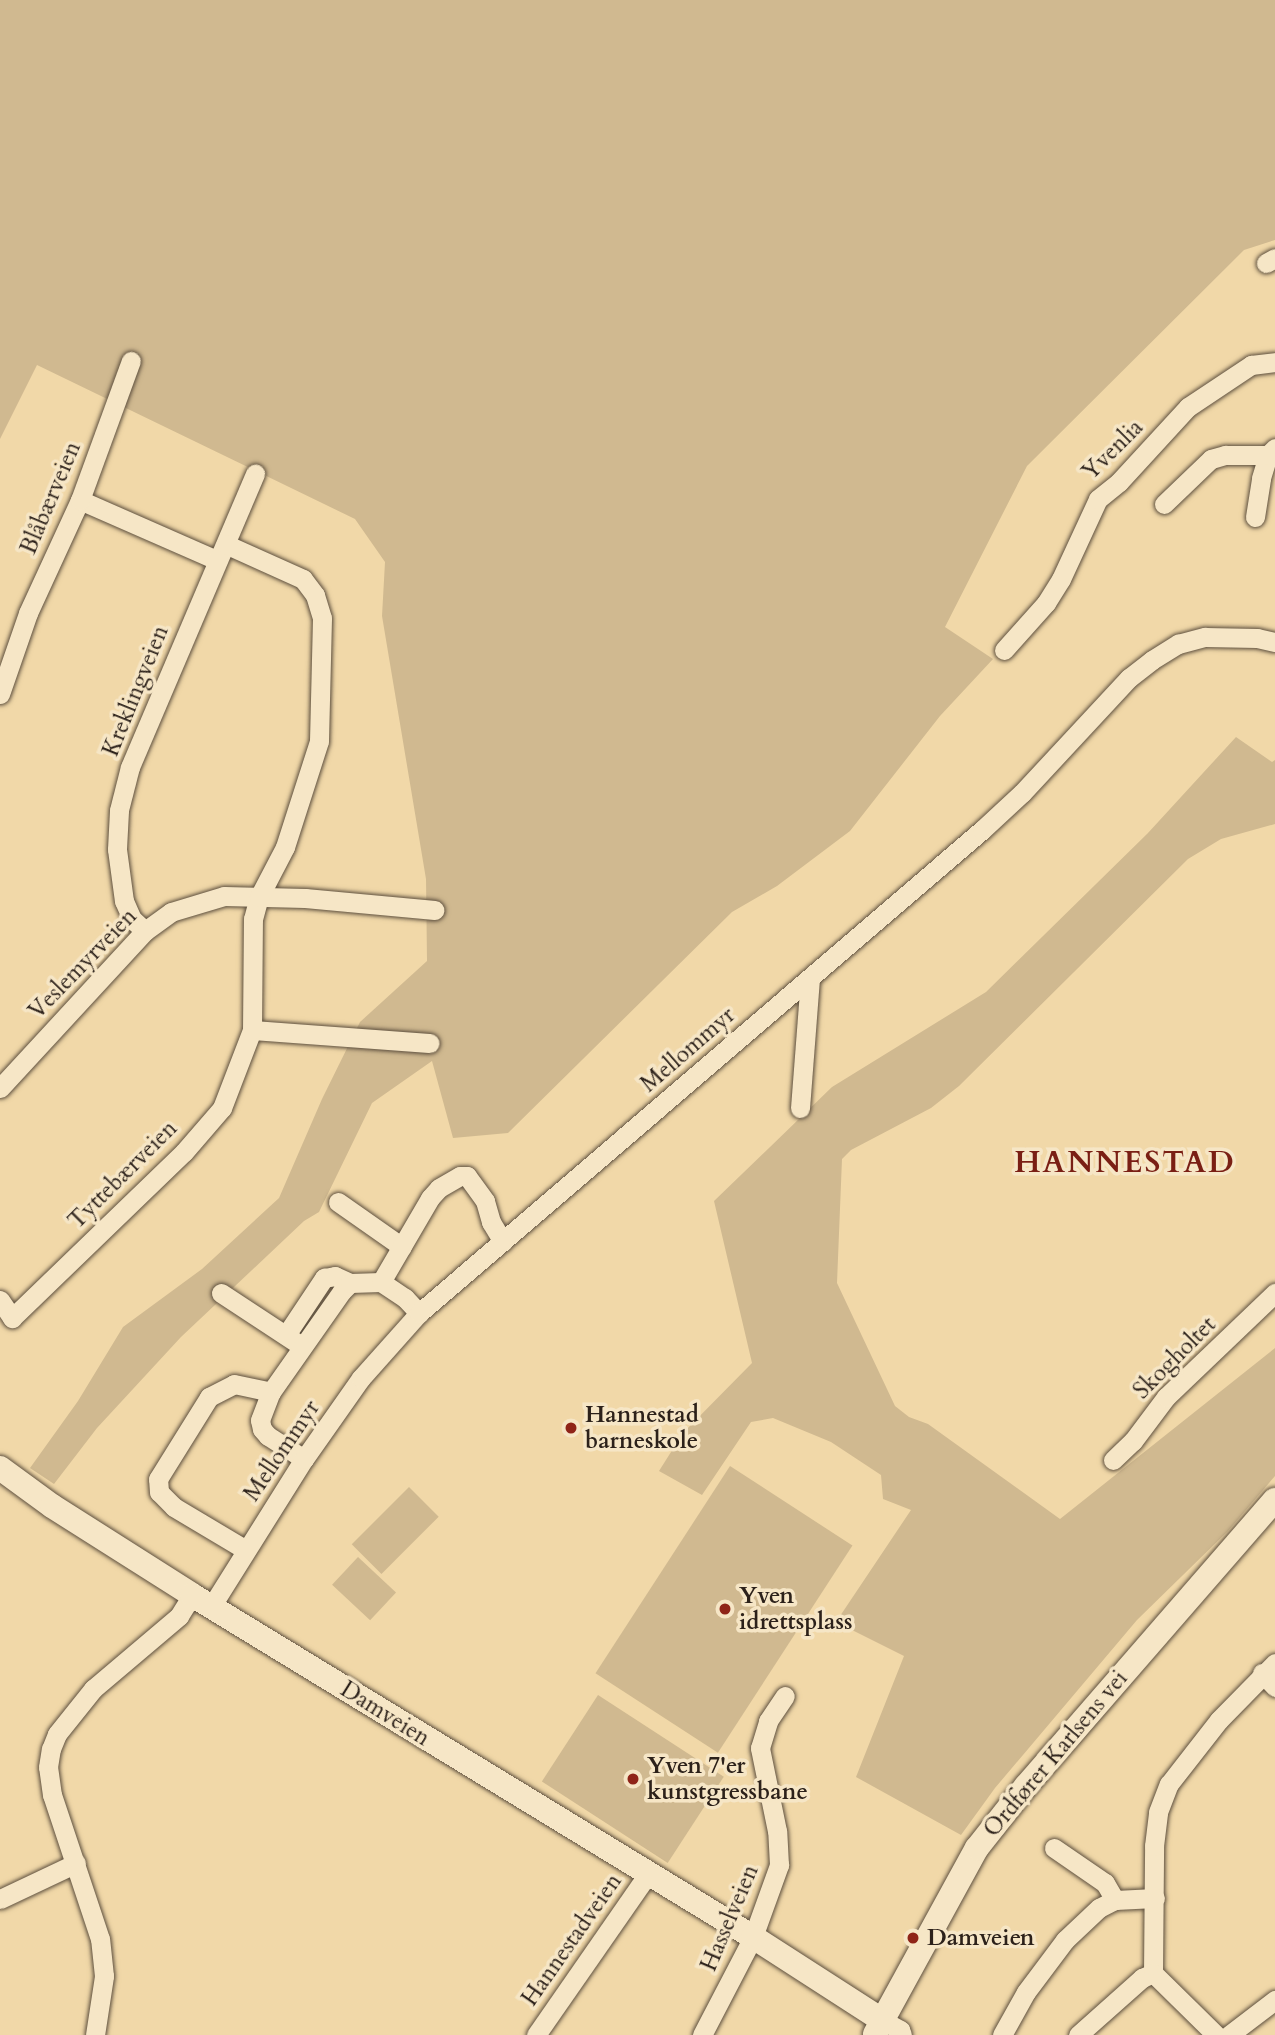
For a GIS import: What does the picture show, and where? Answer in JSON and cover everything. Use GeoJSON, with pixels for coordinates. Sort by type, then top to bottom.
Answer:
{"type":"FeatureCollection","features":[{"type":"Feature","properties":{"kind":"street","name":"Blåbærveien"},"geometry":{"type":"LineString","coordinates":[[0,694],[28,613],[80,500],[131,361]]}},
{"type":"Feature","properties":{"kind":"street","name":"Yvenlia"},"geometry":{"type":"LineString","coordinates":[[1004,650],[1046,603],[1061,579],[1098,499],[1126,475],[1188,407],[1251,365],[1275,362]]}},
{"type":"Feature","properties":{"kind":"street"},"geometry":{"type":"LineString","coordinates":[[1164,504],[1212,459],[1272,452],[1261,478],[1255,517]]}},
{"type":"Feature","properties":{"kind":"street","name":"Kreklingveien"},"geometry":{"type":"LineString","coordinates":[[145,931],[132,919],[124,901],[117,849],[119,810],[130,768],[255,474]]}},
{"type":"Feature","properties":{"kind":"street","name":"Tyttebærveien"},"geometry":{"type":"LineString","coordinates":[[0,1300],[12,1318],[184,1152],[222,1108],[252,1030],[253,919],[259,897],[285,847],[319,741],[322,618],[315,595],[303,579],[80,500]]}},
{"type":"Feature","properties":{"kind":"street","name":"Mellommyr"},"geometry":{"type":"LineString","coordinates":[[95,2035],[102,2003],[102,1956],[76,1863],[52,1795],[48,1767],[57,1734],[93,1689],[179,1616],[201,1601],[246,1550],[304,1459],[361,1378],[419,1313],[1022,793],[1129,678],[1178,644],[1205,637],[1256,638],[1275,642]]}},
{"type":"Feature","properties":{"kind":"street","name":"Veslemyrveien"},"geometry":{"type":"LineString","coordinates":[[0,1088],[145,931],[171,912],[199,901],[224,895],[259,897]]}},
{"type":"Feature","properties":{"kind":"street"},"geometry":{"type":"LineString","coordinates":[[259,897],[305,898],[434,910]]}},
{"type":"Feature","properties":{"kind":"street"},"geometry":{"type":"LineString","coordinates":[[800,1108],[810,978]]}},
{"type":"Feature","properties":{"kind":"street"},"geometry":{"type":"LineString","coordinates":[[252,1030],[430,1042]]}},
{"type":"Feature","properties":{"kind":"street"},"geometry":{"type":"LineString","coordinates":[[381,1282],[430,1198],[439,1188],[460,1176],[467,1176],[485,1201],[491,1222],[503,1242]]}},
{"type":"Feature","properties":{"kind":"street"},"geometry":{"type":"LineString","coordinates":[[338,1202],[402,1247]]}},
{"type":"Feature","properties":{"kind":"street"},"geometry":{"type":"LineString","coordinates":[[304,1459],[262,1429],[260,1420],[324,1278],[335,1276],[350,1283],[381,1282],[405,1298],[419,1313]]}},
{"type":"Feature","properties":{"kind":"street"},"geometry":{"type":"LineString","coordinates":[[221,1293],[294,1340]]}},
{"type":"Feature","properties":{"kind":"street","name":"Skogholtet"},"geometry":{"type":"LineString","coordinates":[[1113,1460],[1133,1441],[1166,1397],[1275,1293]]}},
{"type":"Feature","properties":{"kind":"street"},"geometry":{"type":"LineString","coordinates":[[246,1550],[174,1507],[159,1492],[158,1479],[209,1397],[234,1384],[271,1392]]}},
{"type":"Feature","properties":{"kind":"street","name":"Damveien"},"geometry":{"type":"LineString","coordinates":[[0,1468],[52,1506],[201,1601],[753,1937],[859,2008],[878,2027]]}},
{"type":"Feature","properties":{"kind":"street","name":"Ordfører Karlsens vei"},"geometry":{"type":"LineString","coordinates":[[878,2027],[977,1848],[1026,1786],[1275,1500]]}},
{"type":"Feature","properties":{"kind":"street"},"geometry":{"type":"LineString","coordinates":[[1216,2035],[1153,1973],[1154,1846],[1158,1812],[1168,1784],[1219,1720],[1271,1674]]}},
{"type":"Feature","properties":{"kind":"street","name":"Hasselveien"},"geometry":{"type":"LineString","coordinates":[[702,2035],[753,1937],[779,1865],[777,1831],[761,1748],[768,1721],[785,1696]]}},
{"type":"Feature","properties":{"kind":"street"},"geometry":{"type":"LineString","coordinates":[[1054,1848],[1105,1883],[1115,1900]]}},
{"type":"Feature","properties":{"kind":"street"},"geometry":{"type":"LineString","coordinates":[[0,1899],[76,1863]]}},
{"type":"Feature","properties":{"kind":"street","name":"Hannestadveien"},"geometry":{"type":"LineString","coordinates":[[536,2035],[590,1962],[648,1874]]}},
{"type":"Feature","properties":{"kind":"street"},"geometry":{"type":"LineString","coordinates":[[1002,2035],[1026,1992],[1065,1940],[1099,1908],[1115,1900],[1155,1898]]}},
{"type":"Feature","properties":{"kind":"street"},"geometry":{"type":"LineString","coordinates":[[1078,2035],[1142,1978],[1153,1973]]}},
{"type":"Feature","properties":{"kind":"street"},"geometry":{"type":"LineString","coordinates":[[1229,2035],[1275,2000]]}},
{"type":"Feature","properties":{"kind":"street"},"geometry":{"type":"LineString","coordinates":[[878,2027],[900,2030],[902,2035]]}},
{"type":"Feature","properties":{"kind":"shaded area"},"geometry":{"type":"Polygon","coordinates":[[[0,0],[1275,0],[1275,240],[1244,250],[1027,466],[945,627],[993,659],[940,716],[850,831],[777,886],[732,912],[508,1133],[453,1138],[432,1061],[372,1103],[319,1212],[304,1221],[181,1337],[97,1428],[54,1484],[30,1468],[78,1401],[123,1327],[202,1269],[279,1198],[322,1099],[360,1022],[427,961],[426,879],[382,616],[385,562],[355,519],[37,365],[0,439],[0,0]]]}},
{"type":"Feature","properties":{"kind":"shaded area"},"geometry":{"type":"Polygon","coordinates":[[[1236,737],[1272,762],[1275,760],[1275,824],[1221,839],[1188,859],[959,1086],[931,1108],[851,1150],[842,1159],[837,1283],[895,1406],[909,1417],[928,1424],[1060,1519],[1275,1348],[1275,1476],[1228,1531],[1137,1620],[995,1788],[961,1835],[856,1777],[904,1656],[836,1622],[911,1510],[883,1499],[881,1475],[831,1442],[773,1418],[751,1422],[702,1495],[659,1471],[683,1433],[752,1363],[714,1201],[832,1087],[986,992],[1148,833],[1236,737]]]}},
{"type":"Feature","properties":{"kind":"shaded area","name":"Yven idrettsplass"},"geometry":{"type":"Polygon","coordinates":[[[730,1466],[852,1546],[718,1753],[595,1673],[730,1466]]]}},
{"type":"Feature","properties":{"kind":"shaded area"},"geometry":{"type":"Polygon","coordinates":[[[409,1487],[439,1517],[381,1574],[352,1544],[409,1487]]]}},
{"type":"Feature","properties":{"kind":"shaded area"},"geometry":{"type":"Polygon","coordinates":[[[358,1557],[396,1592],[370,1620],[332,1585],[358,1557]]]}},
{"type":"Feature","properties":{"kind":"shaded area","name":"Yven 7'er kunstgressbane"},"geometry":{"type":"Polygon","coordinates":[[[598,1695],[724,1777],[668,1863],[542,1781],[598,1695]]]}},
{"type":"Feature","properties":{"kind":"place","name":"Hannestad barneskole"},"geometry":{"type":"Point","coordinates":[571,1428]}},
{"type":"Feature","properties":{"kind":"place","name":"Yven idrettsplass"},"geometry":{"type":"Point","coordinates":[725,1609]}},
{"type":"Feature","properties":{"kind":"place","name":"Yven 7'er kunstgressbane"},"geometry":{"type":"Point","coordinates":[633,1779]}},
{"type":"Feature","properties":{"kind":"place","name":"Damveien"},"geometry":{"type":"Point","coordinates":[913,1938]}},
{"type":"Feature","properties":{"kind":"district","name":"HANNESTAD"},"geometry":{"type":"Point","coordinates":[1125,1163]}}]}
